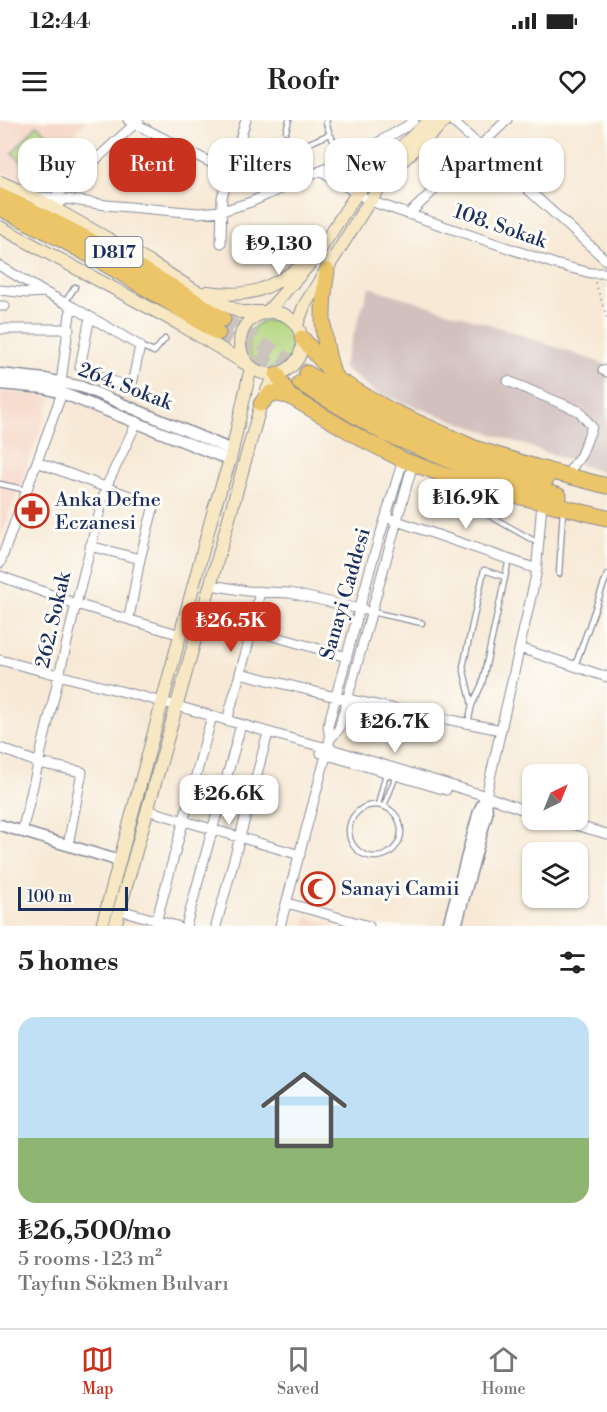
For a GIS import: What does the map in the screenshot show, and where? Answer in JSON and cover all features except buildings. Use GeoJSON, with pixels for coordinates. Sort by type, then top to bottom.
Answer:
{"type":"FeatureCollection","features":[{"type":"Feature","properties":{"kind":"highway","name":"D817"},"geometry":{"type":"LineString","coordinates":[[0,196],[82,234],[180,291],[220,326],[168,301],[39,226],[0,208]]}},
{"type":"Feature","properties":{"kind":"highway"},"geometry":{"type":"LineString","coordinates":[[327,271],[322,302],[322,320],[328,357],[338,380]]}},
{"type":"Feature","properties":{"kind":"highway"},"geometry":{"type":"LineString","coordinates":[[300,332],[338,380],[390,410],[477,449],[607,486]]}},
{"type":"Feature","properties":{"kind":"highway"},"geometry":{"type":"LineString","coordinates":[[277,374],[289,396]]}},
{"type":"Feature","properties":{"kind":"highway"},"geometry":{"type":"LineString","coordinates":[[607,494],[504,470],[420,438],[303,378],[386,434],[474,470],[541,492],[607,507]]}},
{"type":"Feature","properties":{"kind":"highway"},"geometry":{"type":"LineString","coordinates":[[261,404],[272,393],[289,396],[364,440],[408,461],[472,485],[607,518]]}},
{"type":"Feature","properties":{"kind":"main road"},"geometry":{"type":"LineString","coordinates":[[251,367],[244,360],[240,340],[249,321],[267,312],[314,259],[357,193],[385,162],[430,120]]}},
{"type":"Feature","properties":{"kind":"main road"},"geometry":{"type":"LineString","coordinates":[[0,227],[173,321],[251,367],[268,375],[277,374],[291,368],[297,362],[303,346],[300,332],[304,306],[370,201],[394,169],[446,120]]}},
{"type":"Feature","properties":{"kind":"main road"},"geometry":{"type":"LineString","coordinates":[[0,182],[52,207],[151,262],[194,290],[240,312],[281,313],[300,332]]}},
{"type":"Feature","properties":{"kind":"main road"},"geometry":{"type":"LineString","coordinates":[[194,290],[234,296],[256,292],[314,259]]}},
{"type":"Feature","properties":{"kind":"main road"},"geometry":{"type":"LineString","coordinates":[[115,926],[120,909],[135,806],[214,509],[231,455],[251,367]]}},
{"type":"Feature","properties":{"kind":"main road"},"geometry":{"type":"LineString","coordinates":[[102,926],[147,810],[261,404],[277,374]]}},
{"type":"Feature","properties":{"kind":"main road"},"geometry":{"type":"LineString","coordinates":[[195,580],[211,585]]}},
{"type":"Feature","properties":{"kind":"main road"},"geometry":{"type":"LineString","coordinates":[[135,806],[147,810]]}},
{"type":"Feature","properties":{"kind":"street"},"geometry":{"type":"LineString","coordinates":[[240,138],[246,120]]}},
{"type":"Feature","properties":{"kind":"street"},"geometry":{"type":"LineString","coordinates":[[385,138],[414,120]]}},
{"type":"Feature","properties":{"kind":"street"},"geometry":{"type":"LineString","coordinates":[[451,120],[470,138]]}},
{"type":"Feature","properties":{"kind":"street"},"geometry":{"type":"LineString","coordinates":[[488,138],[507,120]]}},
{"type":"Feature","properties":{"kind":"street"},"geometry":{"type":"LineString","coordinates":[[33,197],[54,198],[134,121],[208,161]]}},
{"type":"Feature","properties":{"kind":"street"},"geometry":{"type":"LineString","coordinates":[[52,207],[66,199],[198,213],[222,211],[251,202],[325,169]]}},
{"type":"Feature","properties":{"kind":"street","name":"108. Sokak"},"geometry":{"type":"LineString","coordinates":[[321,171],[370,201],[555,264],[591,273],[607,273]]}},
{"type":"Feature","properties":{"kind":"street"},"geometry":{"type":"LineString","coordinates":[[221,243],[223,192]]}},
{"type":"Feature","properties":{"kind":"street"},"geometry":{"type":"LineString","coordinates":[[408,214],[431,192]]}},
{"type":"Feature","properties":{"kind":"street"},"geometry":{"type":"LineString","coordinates":[[530,192],[607,261]]}},
{"type":"Feature","properties":{"kind":"street"},"geometry":{"type":"LineString","coordinates":[[0,266],[44,292],[69,305],[90,317],[140,346],[131,389],[80,367],[90,317]]}},
{"type":"Feature","properties":{"kind":"street"},"geometry":{"type":"LineString","coordinates":[[0,290],[44,292]]}},
{"type":"Feature","properties":{"kind":"street"},"geometry":{"type":"LineString","coordinates":[[0,563],[61,388],[69,329],[69,305]]}},
{"type":"Feature","properties":{"kind":"street"},"geometry":{"type":"LineString","coordinates":[[0,329],[69,329]]}},
{"type":"Feature","properties":{"kind":"street","name":"264. Sokak"},"geometry":{"type":"LineString","coordinates":[[0,374],[61,388],[137,422],[231,455]]}},
{"type":"Feature","properties":{"kind":"street"},"geometry":{"type":"LineString","coordinates":[[508,381],[579,411],[592,427],[581,455],[568,476]]}},
{"type":"Feature","properties":{"kind":"street","name":"264. Sokak"},"geometry":{"type":"LineString","coordinates":[[0,384],[44,388],[82,387],[231,455]]}},
{"type":"Feature","properties":{"kind":"street","name":"262. Sokak"},"geometry":{"type":"LineString","coordinates":[[22,832],[106,487],[137,422]]}},
{"type":"Feature","properties":{"kind":"street","name":"Sanayi Caddesi"},"geometry":{"type":"LineString","coordinates":[[280,926],[328,747],[328,726],[360,609],[386,517],[408,461]]}},
{"type":"Feature","properties":{"kind":"street","name":"Sanayi Caddesi"},"geometry":{"type":"LineString","coordinates":[[328,747],[339,729],[348,698],[397,521],[408,461]]}},
{"type":"Feature","properties":{"kind":"street"},"geometry":{"type":"LineString","coordinates":[[37,462],[154,505],[140,559],[129,618]]}},
{"type":"Feature","properties":{"kind":"street"},"geometry":{"type":"LineString","coordinates":[[448,926],[479,811],[486,796],[520,648],[537,569],[542,503]]}},
{"type":"Feature","properties":{"kind":"street"},"geometry":{"type":"LineString","coordinates":[[386,517],[537,569]]}},
{"type":"Feature","properties":{"kind":"street"},"geometry":{"type":"LineString","coordinates":[[90,546],[140,559]]}},
{"type":"Feature","properties":{"kind":"street"},"geometry":{"type":"LineString","coordinates":[[0,576],[76,603],[181,635]]}},
{"type":"Feature","properties":{"kind":"street"},"geometry":{"type":"LineString","coordinates":[[211,585],[290,593],[372,612]]}},
{"type":"Feature","properties":{"kind":"street"},"geometry":{"type":"LineString","coordinates":[[226,721],[252,630],[260,591]]}},
{"type":"Feature","properties":{"kind":"street"},"geometry":{"type":"LineString","coordinates":[[252,630],[347,657]]}},
{"type":"Feature","properties":{"kind":"street"},"geometry":{"type":"LineString","coordinates":[[520,648],[607,677]]}},
{"type":"Feature","properties":{"kind":"street"},"geometry":{"type":"LineString","coordinates":[[0,663],[163,702],[268,733],[328,747],[522,809]]}},
{"type":"Feature","properties":{"kind":"street"},"geometry":{"type":"LineString","coordinates":[[240,673],[336,697],[501,730]]}},
{"type":"Feature","properties":{"kind":"street"},"geometry":{"type":"LineString","coordinates":[[156,923],[212,716]]}},
{"type":"Feature","properties":{"kind":"street"},"geometry":{"type":"LineString","coordinates":[[186,926],[241,724]]}},
{"type":"Feature","properties":{"kind":"street"},"geometry":{"type":"LineString","coordinates":[[216,926],[268,733]]}},
{"type":"Feature","properties":{"kind":"street"},"geometry":{"type":"LineString","coordinates":[[328,747],[391,774],[467,796],[486,796]]}},
{"type":"Feature","properties":{"kind":"street"},"geometry":{"type":"LineString","coordinates":[[0,748],[39,763],[82,772],[68,846]]}},
{"type":"Feature","properties":{"kind":"street"},"geometry":{"type":"LineString","coordinates":[[456,926],[487,814],[486,796]]}},
{"type":"Feature","properties":{"kind":"street"},"geometry":{"type":"LineString","coordinates":[[147,810],[239,839],[300,855]]}},
{"type":"Feature","properties":{"kind":"street"},"geometry":{"type":"LineString","coordinates":[[0,825],[126,863]]}},
{"type":"Feature","properties":{"kind":"street"},"geometry":{"type":"LineString","coordinates":[[588,829],[607,834]]}},
{"type":"Feature","properties":{"kind":"street"},"geometry":{"type":"LineString","coordinates":[[286,903],[369,926]]}},
{"type":"Feature","properties":{"kind":"street"},"geometry":{"type":"LineString","coordinates":[[120,909],[156,923],[177,926]]}},
{"type":"Feature","properties":{"kind":"lane"},"geometry":{"type":"LineString","coordinates":[[286,131],[289,120]]}},
{"type":"Feature","properties":{"kind":"lane"},"geometry":{"type":"LineString","coordinates":[[327,120],[332,138]]}},
{"type":"Feature","properties":{"kind":"lane"},"geometry":{"type":"LineString","coordinates":[[313,141],[330,134]]}},
{"type":"Feature","properties":{"kind":"lane"},"geometry":{"type":"LineString","coordinates":[[69,305],[75,287]]}},
{"type":"Feature","properties":{"kind":"lane"},"geometry":{"type":"LineString","coordinates":[[140,346],[154,352],[165,339]]}},
{"type":"Feature","properties":{"kind":"lane"},"geometry":{"type":"LineString","coordinates":[[442,474],[447,495]]}},
{"type":"Feature","properties":{"kind":"lane"},"geometry":{"type":"LineString","coordinates":[[0,484],[27,490]]}},
{"type":"Feature","properties":{"kind":"lane"},"geometry":{"type":"LineString","coordinates":[[483,512],[507,494]]}},
{"type":"Feature","properties":{"kind":"lane"},"geometry":{"type":"LineString","coordinates":[[468,507],[483,512],[539,544]]}},
{"type":"Feature","properties":{"kind":"lane"},"geometry":{"type":"LineString","coordinates":[[559,574],[564,508]]}},
{"type":"Feature","properties":{"kind":"lane"},"geometry":{"type":"LineString","coordinates":[[468,723],[472,705],[482,684],[508,559]]}},
{"type":"Feature","properties":{"kind":"lane"},"geometry":{"type":"LineString","coordinates":[[472,705],[463,667],[484,570],[505,577]]}},
{"type":"Feature","properties":{"kind":"lane"},"geometry":{"type":"LineString","coordinates":[[575,666],[607,575]]}},
{"type":"Feature","properties":{"kind":"lane"},"geometry":{"type":"LineString","coordinates":[[372,612],[422,623]]}},
{"type":"Feature","properties":{"kind":"lane"},"geometry":{"type":"LineString","coordinates":[[381,806],[391,774]]}},
{"type":"Feature","properties":{"kind":"lane"},"geometry":{"type":"LineString","coordinates":[[381,806],[391,774]]}},
{"type":"Feature","properties":{"kind":"lane"},"geometry":{"type":"LineString","coordinates":[[367,806],[381,806],[392,811],[398,818],[401,834],[394,850],[378,857],[369,857],[355,848],[348,832],[350,823],[359,810],[367,806]]}},
{"type":"Feature","properties":{"kind":"path"},"geometry":{"type":"LineString","coordinates":[[591,273],[607,318]]}},
{"type":"Feature","properties":{"kind":"shaded area"},"geometry":{"type":"Polygon","coordinates":[[[0,120],[87,120],[70,138],[18,138],[18,178],[0,171],[0,120]]]}},
{"type":"Feature","properties":{"kind":"shaded area"},"geometry":{"type":"Polygon","coordinates":[[[369,287],[498,327],[607,365],[607,474],[376,393],[343,367],[369,287]]]}},
{"type":"Feature","properties":{"kind":"shaded area"},"geometry":{"type":"Polygon","coordinates":[[[0,391],[52,397],[0,539],[0,391]]]}},
{"type":"Feature","properties":{"kind":"shaded area"},"geometry":{"type":"Polygon","coordinates":[[[307,917],[340,926],[305,926],[307,917]]]}},
{"type":"Feature","properties":{"kind":"green space"},"geometry":{"type":"Polygon","coordinates":[[[37,125],[52,138],[25,138],[37,125]]]}},
{"type":"Feature","properties":{"kind":"green space"},"geometry":{"type":"Polygon","coordinates":[[[18,146],[18,158],[12,153],[18,146]]]}},
{"type":"Feature","properties":{"kind":"green space"},"geometry":{"type":"Polygon","coordinates":[[[271,320],[288,327],[295,344],[288,361],[271,368],[254,361],[247,344],[254,327],[271,320]]]}},
{"type":"Feature","properties":{"kind":"tunnel"},"geometry":{"type":"LineString","coordinates":[[223,319],[307,373]]}},
{"type":"Feature","properties":{"kind":"tunnel"},"geometry":{"type":"LineString","coordinates":[[218,333],[300,383]]}},
{"type":"Feature","properties":{"kind":"place","name":"Anka Defne Eczanesi"},"geometry":{"type":"Point","coordinates":[32,511]}},
{"type":"Feature","properties":{"kind":"place","name":"Sanayi Camii"},"geometry":{"type":"Point","coordinates":[318,889]}}]}
